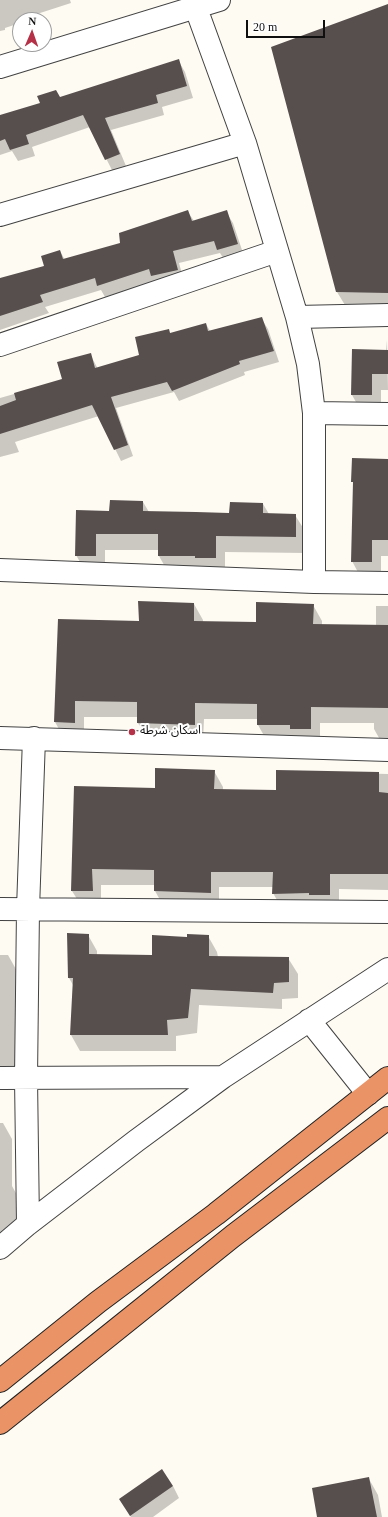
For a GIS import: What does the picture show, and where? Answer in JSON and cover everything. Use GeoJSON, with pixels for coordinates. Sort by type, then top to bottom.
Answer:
{"type":"FeatureCollection","features":[{"type":"Feature","properties":{"kind":"highway"},"geometry":{"type":"LineString","coordinates":[[0,1381],[98,1302],[216,1214],[388,1078]]}},
{"type":"Feature","properties":{"kind":"highway"},"geometry":{"type":"LineString","coordinates":[[0,1423],[233,1236],[388,1118]]}},
{"type":"Feature","properties":{"kind":"street"},"geometry":{"type":"LineString","coordinates":[[0,67],[194,4],[219,0]]}},
{"type":"Feature","properties":{"kind":"street"},"geometry":{"type":"LineString","coordinates":[[194,4],[245,143],[297,317],[308,364],[314,413],[314,582]]}},
{"type":"Feature","properties":{"kind":"street"},"geometry":{"type":"LineString","coordinates":[[0,215],[245,143]]}},
{"type":"Feature","properties":{"kind":"street"},"geometry":{"type":"LineString","coordinates":[[0,345],[277,251]]}},
{"type":"Feature","properties":{"kind":"street"},"geometry":{"type":"LineString","coordinates":[[297,317],[388,315]]}},
{"type":"Feature","properties":{"kind":"street"},"geometry":{"type":"LineString","coordinates":[[314,413],[388,414]]}},
{"type":"Feature","properties":{"kind":"street"},"geometry":{"type":"LineString","coordinates":[[0,570],[314,582],[388,583]]}},
{"type":"Feature","properties":{"kind":"street"},"geometry":{"type":"LineString","coordinates":[[0,738],[388,750]]}},
{"type":"Feature","properties":{"kind":"street"},"geometry":{"type":"LineString","coordinates":[[28,1224],[26,1078],[28,909],[34,738]]}},
{"type":"Feature","properties":{"kind":"street"},"geometry":{"type":"LineString","coordinates":[[0,909],[388,912]]}},
{"type":"Feature","properties":{"kind":"street"},"geometry":{"type":"LineString","coordinates":[[3,1243],[223,1076],[388,969]]}},
{"type":"Feature","properties":{"kind":"street"},"geometry":{"type":"LineString","coordinates":[[310,1020],[368,1094]]}},
{"type":"Feature","properties":{"kind":"street"},"geometry":{"type":"LineString","coordinates":[[0,1078],[223,1076]]}},
{"type":"Feature","properties":{"kind":"building"},"geometry":{"type":"Polygon","coordinates":[[[388,4],[388,293],[336,292],[271,47],[388,4]]]}},
{"type":"Feature","properties":{"kind":"building"},"geometry":{"type":"Polygon","coordinates":[[[179,59],[187,86],[156,95],[158,103],[105,118],[120,154],[105,160],[83,115],[26,135],[29,144],[10,150],[5,139],[0,141],[0,115],[40,103],[37,96],[56,90],[60,97],[179,59]]]}},
{"type":"Feature","properties":{"kind":"building"},"geometry":{"type":"Polygon","coordinates":[[[188,210],[192,221],[227,210],[238,244],[217,250],[214,241],[173,251],[178,270],[151,276],[149,269],[97,286],[95,278],[40,295],[43,302],[0,316],[0,278],[44,266],[41,256],[60,250],[63,259],[120,243],[119,233],[188,210]]]}},
{"type":"Feature","properties":{"kind":"building"},"geometry":{"type":"Polygon","coordinates":[[[262,317],[274,351],[239,361],[240,364],[172,391],[167,382],[111,397],[128,445],[114,450],[92,405],[0,434],[0,406],[16,400],[14,393],[62,379],[57,362],[91,353],[95,368],[139,355],[135,337],[169,329],[170,333],[206,323],[208,331],[262,317]]]}},
{"type":"Feature","properties":{"kind":"building"},"geometry":{"type":"Polygon","coordinates":[[[352,349],[388,350],[388,374],[372,374],[372,395],[351,395],[352,349]]]}},
{"type":"Feature","properties":{"kind":"building"},"geometry":{"type":"Polygon","coordinates":[[[352,458],[388,459],[388,540],[372,540],[372,562],[351,562],[353,482],[351,482],[352,458]]]}},
{"type":"Feature","properties":{"kind":"building"},"geometry":{"type":"Polygon","coordinates":[[[110,500],[143,501],[143,511],[229,513],[230,502],[263,503],[263,513],[296,514],[296,537],[216,536],[216,558],[195,558],[195,556],[158,556],[158,534],[96,534],[96,556],[75,556],[76,510],[109,511],[110,500]]]}},
{"type":"Feature","properties":{"kind":"building"},"geometry":{"type":"Polygon","coordinates":[[[138,601],[194,603],[194,621],[256,622],[256,602],[314,604],[313,624],[388,625],[388,708],[311,707],[311,729],[290,729],[290,725],[257,725],[257,704],[195,703],[195,725],[137,723],[137,702],[75,701],[75,723],[54,722],[58,619],[139,621],[138,601]]]}},
{"type":"Feature","properties":{"kind":"building"},"geometry":{"type":"Polygon","coordinates":[[[155,768],[215,770],[214,789],[276,790],[276,770],[379,772],[379,792],[388,793],[388,874],[330,874],[330,895],[309,895],[309,893],[272,894],[273,872],[211,872],[211,893],[154,891],[154,870],[92,869],[93,891],[71,891],[74,786],[155,788],[155,768]]]}},
{"type":"Feature","properties":{"kind":"building"},"geometry":{"type":"Polygon","coordinates":[[[67,933],[89,934],[89,954],[152,955],[152,935],[187,937],[187,934],[209,935],[209,956],[289,957],[289,982],[274,983],[273,993],[191,989],[188,1018],[167,1020],[168,1035],[70,1035],[73,978],[68,978],[67,933]]]}},
{"type":"Feature","properties":{"kind":"building"},"geometry":{"type":"Polygon","coordinates":[[[162,1469],[173,1486],[130,1516],[119,1499],[162,1469]]]}},
{"type":"Feature","properties":{"kind":"building"},"geometry":{"type":"Polygon","coordinates":[[[369,1477],[377,1517],[317,1517],[312,1488],[369,1477]]]}},
{"type":"Feature","properties":{"kind":"place","name":"اسكان شرطة"},"geometry":{"type":"Point","coordinates":[132,732]}}]}
